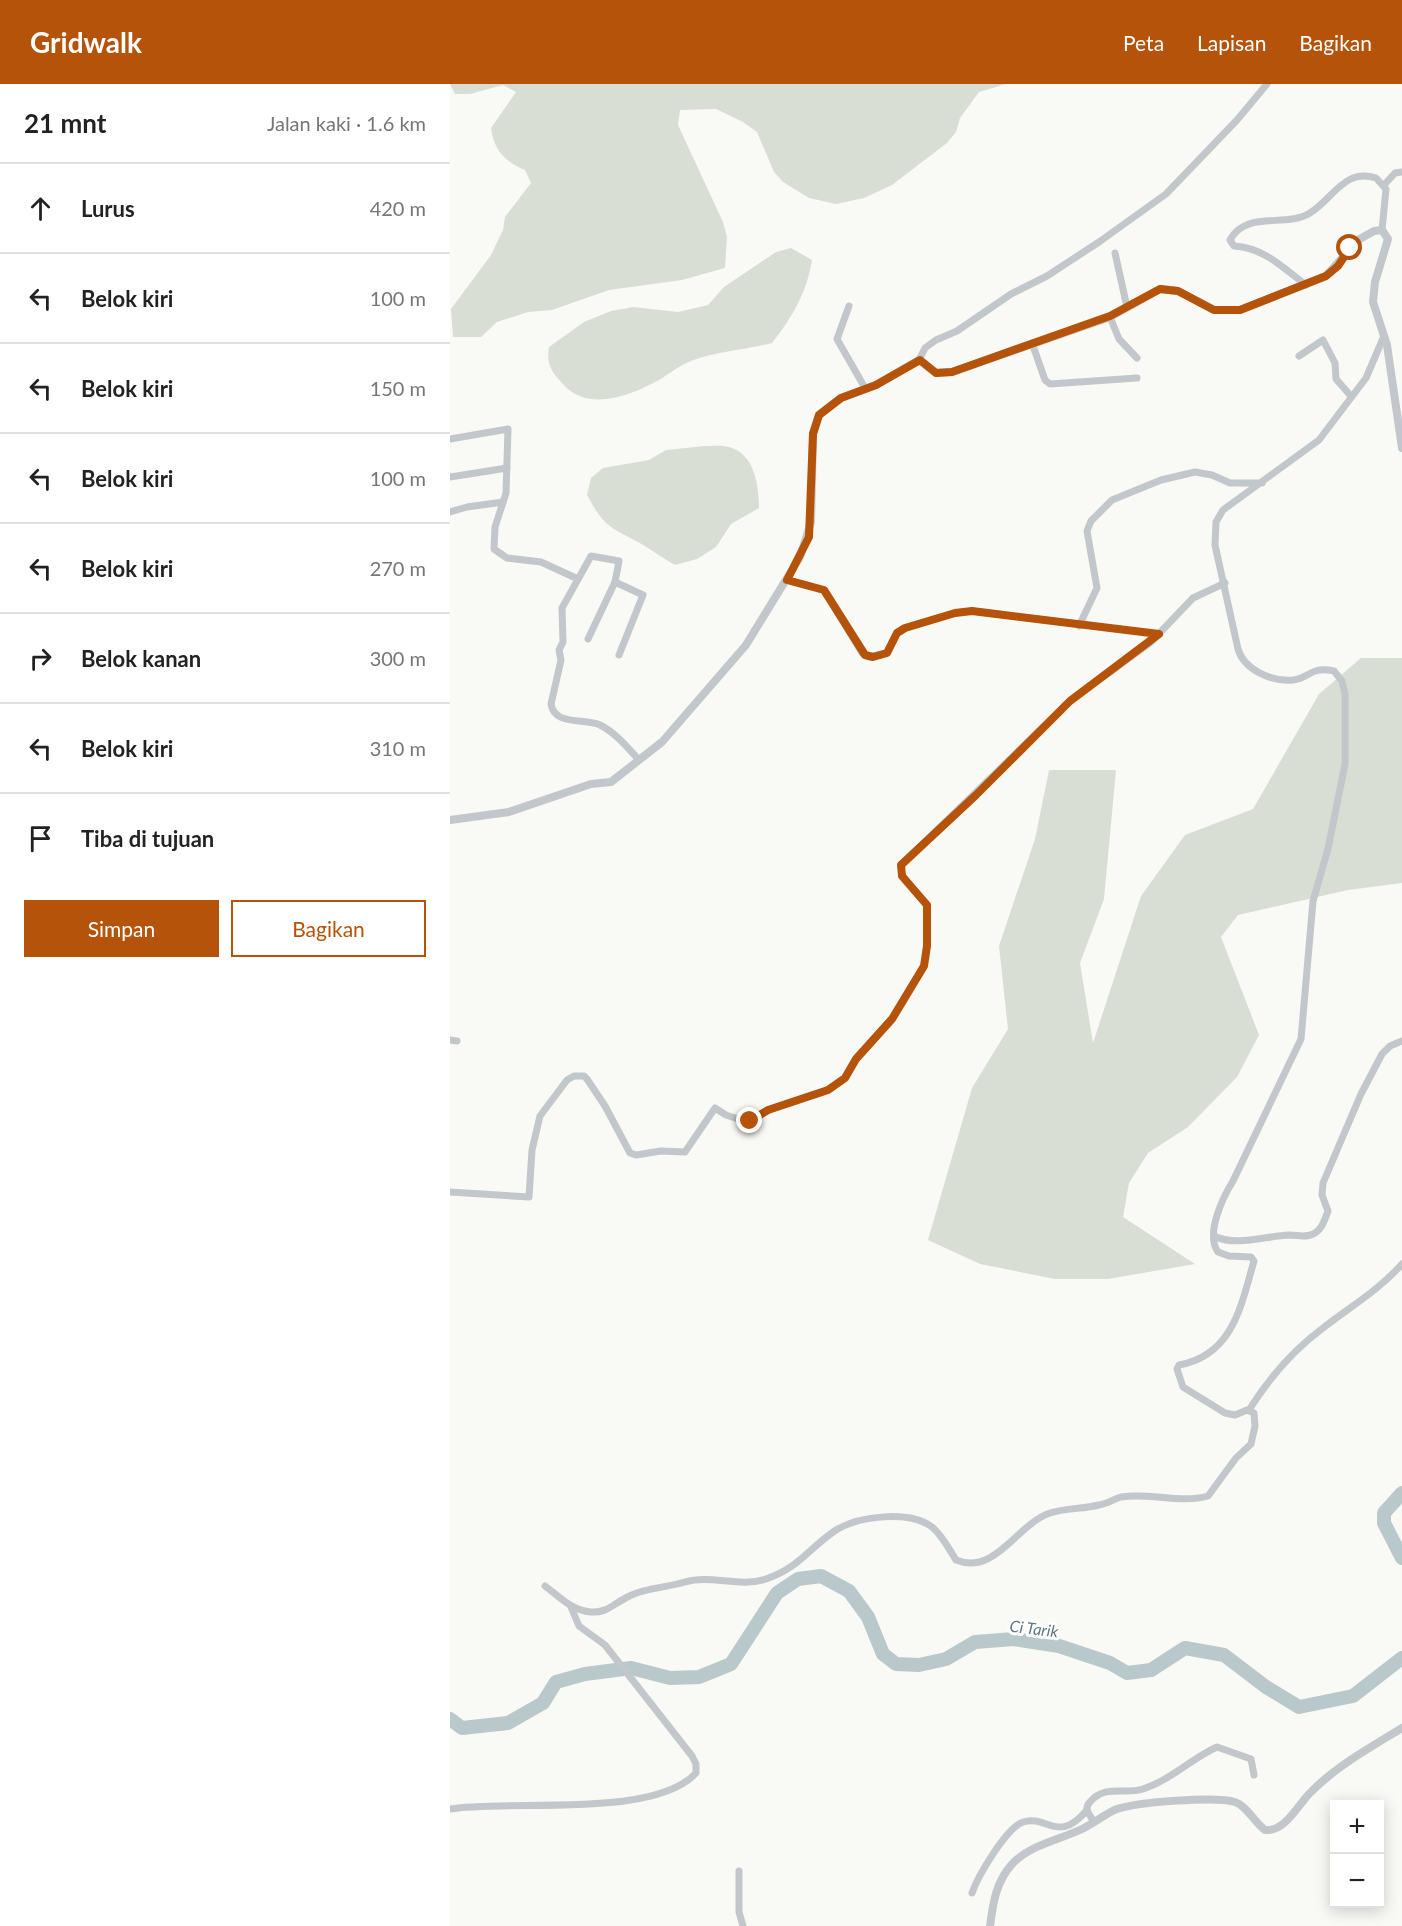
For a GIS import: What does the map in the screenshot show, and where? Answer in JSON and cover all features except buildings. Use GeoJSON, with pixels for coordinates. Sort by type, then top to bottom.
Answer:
{"type":"FeatureCollection","features":[{"type":"Feature","properties":{"kind":"street"},"geometry":{"type":"LineString","coordinates":[[450,820],[509,812],[591,784],[611,782],[662,742],[729,668],[787,580],[809,537],[816,421],[833,402],[920,360],[925,348],[936,340],[957,332],[1011,294],[1047,276],[1166,194],[1238,120],[1267,84]]}},
{"type":"Feature","properties":{"kind":"street"},"geometry":{"type":"LineString","coordinates":[[1384,185],[1395,173],[1402,172]]}},
{"type":"Feature","properties":{"kind":"street"},"geometry":{"type":"LineString","coordinates":[[1306,285],[1285,266],[1263,253],[1234,246],[1230,240],[1234,232],[1250,223],[1290,219],[1310,213],[1336,188],[1352,178],[1370,176],[1384,185],[1386,198],[1382,230],[1388,239],[1375,282],[1373,302],[1384,336],[1402,448]]}},
{"type":"Feature","properties":{"kind":"street"},"geometry":{"type":"LineString","coordinates":[[920,360],[932,371],[943,374],[1110,316],[1155,291],[1166,289],[1188,296],[1214,310],[1233,311],[1306,285],[1332,272],[1358,240],[1374,231],[1382,230]]}},
{"type":"Feature","properties":{"kind":"street"},"geometry":{"type":"LineString","coordinates":[[1115,253],[1127,307]]}},
{"type":"Feature","properties":{"kind":"street"},"geometry":{"type":"LineString","coordinates":[[849,306],[837,339],[865,388]]}},
{"type":"Feature","properties":{"kind":"street"},"geometry":{"type":"LineString","coordinates":[[1110,316],[1119,339],[1137,358]]}},
{"type":"Feature","properties":{"kind":"street"},"geometry":{"type":"LineString","coordinates":[[1384,336],[1366,378],[1350,395],[1318,440],[1223,510],[1216,522],[1215,545],[1238,649],[1245,663],[1257,672],[1292,680],[1314,670],[1334,671],[1340,676],[1344,687],[1345,764],[1328,849],[1313,901],[1301,1039],[1233,1181],[1220,1200],[1214,1246],[1221,1254],[1251,1257],[1254,1262],[1233,1329],[1207,1355],[1196,1361],[1178,1365],[1178,1374],[1183,1387],[1225,1413],[1235,1415],[1249,1410],[1275,1371],[1296,1350],[1364,1300],[1402,1264]]}},
{"type":"Feature","properties":{"kind":"street"},"geometry":{"type":"LineString","coordinates":[[1299,356],[1323,340],[1335,363],[1336,379],[1350,395]]}},
{"type":"Feature","properties":{"kind":"street"},"geometry":{"type":"LineString","coordinates":[[1032,343],[1045,380],[1052,385],[1137,378]]}},
{"type":"Feature","properties":{"kind":"street"},"geometry":{"type":"LineString","coordinates":[[450,439],[508,429],[507,468],[503,502],[495,526],[494,549],[507,558],[541,562],[578,579]]}},
{"type":"Feature","properties":{"kind":"street"},"geometry":{"type":"LineString","coordinates":[[450,477],[507,468]]}},
{"type":"Feature","properties":{"kind":"street"},"geometry":{"type":"LineString","coordinates":[[1079,626],[1096,588],[1087,531],[1091,521],[1118,495],[1161,480],[1195,472],[1212,475],[1230,483],[1262,483]]}},
{"type":"Feature","properties":{"kind":"street"},"geometry":{"type":"LineString","coordinates":[[450,512],[503,502]]}},
{"type":"Feature","properties":{"kind":"street"},"geometry":{"type":"LineString","coordinates":[[588,639],[615,582],[619,561],[591,556],[562,608],[563,642],[559,650],[561,660],[551,699],[552,709],[559,717],[602,727],[616,735],[639,760]]}},
{"type":"Feature","properties":{"kind":"street"},"geometry":{"type":"LineString","coordinates":[[787,580],[824,590],[862,653],[869,657],[887,653],[897,633],[905,628],[961,611],[1005,614],[1079,626],[1159,634]]}},
{"type":"Feature","properties":{"kind":"street"},"geometry":{"type":"LineString","coordinates":[[615,582],[643,595],[619,655]]}},
{"type":"Feature","properties":{"kind":"street"},"geometry":{"type":"LineString","coordinates":[[450,1192],[529,1197],[537,1124],[571,1078],[584,1076],[587,1079],[597,1098],[605,1106],[627,1150],[636,1155],[661,1151],[685,1152],[715,1108],[726,1115],[747,1122],[768,1110],[806,1099],[839,1084],[856,1059],[892,1019],[924,966],[927,946],[927,905],[902,876],[901,865],[976,795],[1070,701],[1159,634],[1193,598],[1225,583]]}},
{"type":"Feature","properties":{"kind":"street"},"geometry":{"type":"LineString","coordinates":[[1214,1236],[1225,1240],[1306,1236],[1315,1233],[1321,1227],[1328,1210],[1322,1195],[1323,1183],[1361,1094],[1385,1050],[1402,1041]]}},
{"type":"Feature","properties":{"kind":"street"},"geometry":{"type":"LineString","coordinates":[[571,1607],[598,1612],[633,1594],[690,1581],[718,1580],[732,1583],[766,1579],[795,1566],[837,1529],[853,1522],[900,1517],[916,1519],[937,1532],[956,1560],[979,1562],[993,1556],[1035,1521],[1053,1512],[1101,1505],[1121,1497],[1208,1496],[1236,1458],[1251,1444],[1256,1418],[1249,1410]]}},
{"type":"Feature","properties":{"kind":"street"},"geometry":{"type":"LineString","coordinates":[[450,1809],[618,1801],[657,1794],[686,1782],[696,1773],[694,1760],[609,1651],[579,1626],[571,1607],[545,1586]]}},
{"type":"Feature","properties":{"kind":"street"},"geometry":{"type":"LineString","coordinates":[[990,1926],[1000,1881],[1016,1861],[1038,1846],[1095,1822],[1115,1809],[1145,1805],[1227,1800],[1240,1804],[1256,1823],[1269,1830],[1281,1826],[1316,1787],[1402,1728]]}},
{"type":"Feature","properties":{"kind":"street"},"geometry":{"type":"LineString","coordinates":[[972,1893],[983,1866],[1017,1827],[1026,1821],[1063,1827],[1076,1822],[1087,1810],[1089,1802],[1106,1791],[1142,1790],[1191,1764],[1217,1747],[1251,1759],[1254,1775]]}},
{"type":"Feature","properties":{"kind":"street"},"geometry":{"type":"LineString","coordinates":[[1142,1790],[1145,1805]]}},
{"type":"Feature","properties":{"kind":"street"},"geometry":{"type":"LineString","coordinates":[[1087,1810],[1095,1822]]}},
{"type":"Feature","properties":{"kind":"street"},"geometry":{"type":"LineString","coordinates":[[740,1871],[739,1912],[743,1926]]}},
{"type":"Feature","properties":{"kind":"shaded area"},"geometry":{"type":"Polygon","coordinates":[[[450,84],[1006,84],[979,92],[960,118],[956,132],[947,143],[892,185],[864,198],[836,204],[809,198],[783,182],[774,172],[757,132],[743,122],[716,109],[680,110],[678,125],[723,222],[727,237],[725,268],[682,280],[609,290],[552,310],[528,312],[497,322],[481,337],[453,337],[451,309],[491,255],[503,230],[505,217],[531,183],[525,170],[511,163],[501,154],[492,136],[491,128],[516,92],[503,85],[470,94],[455,94],[450,84]]]}},
{"type":"Feature","properties":{"kind":"shaded area"},"geometry":{"type":"Polygon","coordinates":[[[791,248],[812,260],[810,272],[798,304],[772,343],[691,361],[648,386],[609,399],[584,397],[572,392],[552,371],[548,358],[549,347],[584,322],[611,311],[633,307],[678,312],[708,305],[724,287],[776,252],[791,248]]]}},
{"type":"Feature","properties":{"kind":"shaded area"},"geometry":{"type":"Polygon","coordinates":[[[705,446],[729,447],[745,456],[754,472],[759,508],[731,524],[716,547],[697,559],[675,565],[611,527],[597,512],[587,495],[591,478],[603,468],[649,460],[666,450],[705,446]]]}},
{"type":"Feature","properties":{"kind":"shaded area"},"geometry":{"type":"Polygon","coordinates":[[[1361,658],[1402,658],[1402,883],[1348,890],[1238,915],[1221,937],[1259,1035],[1237,1077],[1188,1127],[1148,1153],[1129,1183],[1123,1217],[1195,1264],[1108,1279],[1055,1279],[980,1264],[928,1240],[972,1088],[1008,1029],[999,946],[1035,839],[1049,770],[1116,770],[1104,899],[1080,963],[1093,1043],[1141,896],[1185,835],[1253,809],[1319,694],[1361,658]]]}},
{"type":"Feature","properties":{"kind":"waterway","name":"Ci Tarik"},"geometry":{"type":"LineString","coordinates":[[1402,1493],[1384,1513],[1384,1523],[1402,1558]]}},
{"type":"Feature","properties":{"kind":"waterway","name":"Ci Tarik"},"geometry":{"type":"LineString","coordinates":[[450,1719],[462,1728],[508,1723],[543,1703],[556,1682],[585,1674],[631,1668],[670,1678],[699,1677],[731,1664],[777,1593],[798,1579],[821,1576],[849,1591],[868,1617],[883,1654],[896,1664],[919,1665],[946,1659],[975,1642],[1014,1639],[1059,1646],[1110,1663],[1127,1673],[1151,1670],[1185,1648],[1224,1655],[1266,1687],[1299,1707],[1353,1696],[1402,1658]]}},
{"type":"Feature","properties":{"kind":"route"},"geometry":{"type":"LineString","coordinates":[[750,1121],[768,1110],[806,1099],[839,1084],[856,1059],[892,1019],[924,966],[927,946],[927,905],[902,876],[901,865],[976,795],[1070,701],[1159,634],[967,611],[905,628],[897,633],[887,653],[873,657],[865,655],[824,590],[787,580],[809,537],[812,507],[813,434],[819,415],[841,398],[876,385],[920,360],[923,360],[936,373],[952,372],[1110,316],[1160,289],[1178,291],[1214,310],[1240,310],[1326,276],[1338,266],[1350,248]]}}]}
